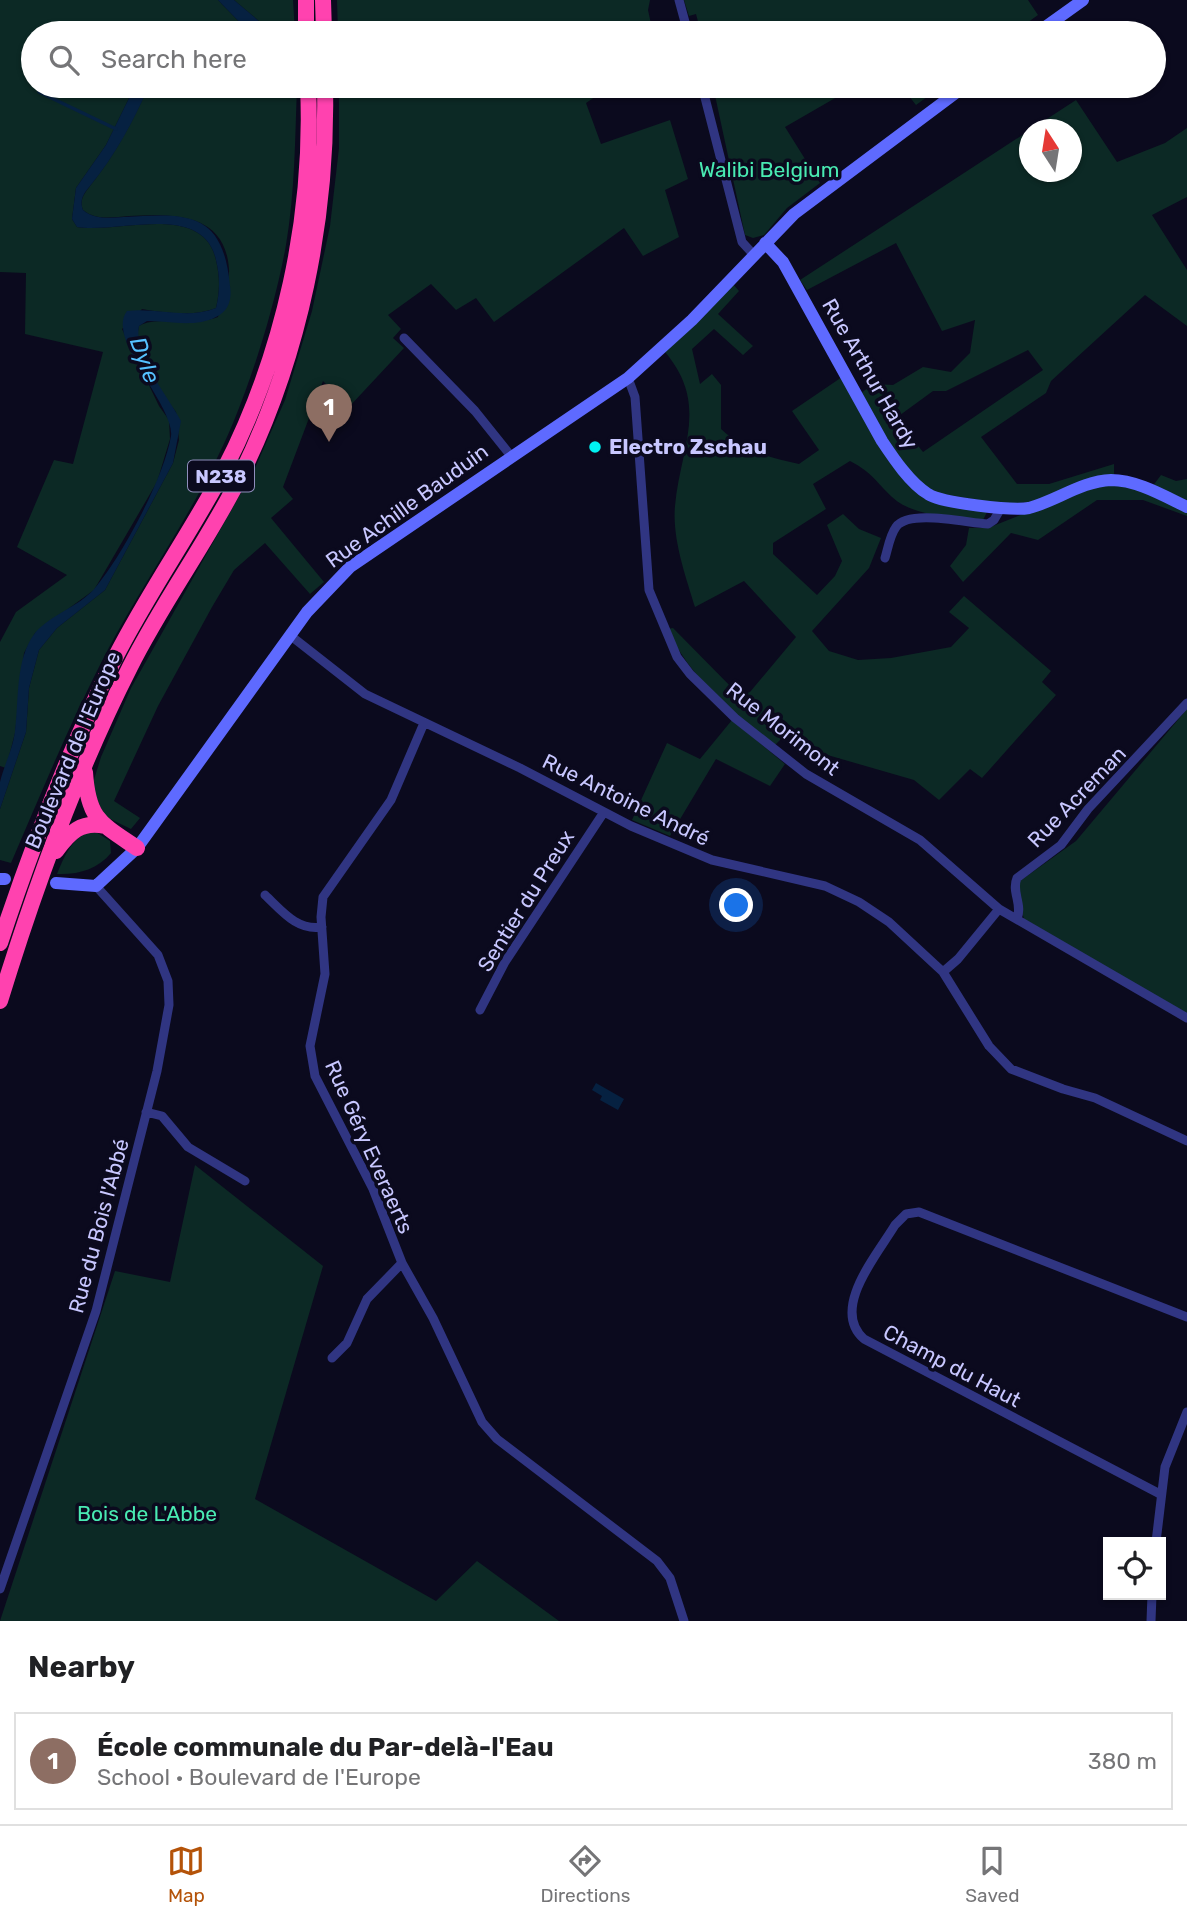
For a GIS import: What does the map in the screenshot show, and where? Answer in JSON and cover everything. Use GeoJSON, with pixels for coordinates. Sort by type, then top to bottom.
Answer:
{"type":"FeatureCollection","features":[{"type":"Feature","properties":{"kind":"highway"},"geometry":{"type":"LineString","coordinates":[[306,0],[306,21]]}},
{"type":"Feature","properties":{"kind":"highway"},"geometry":{"type":"LineString","coordinates":[[323,0],[324,21]]}},
{"type":"Feature","properties":{"kind":"highway","name":"Boulevard de l'Europe"},"geometry":{"type":"LineString","coordinates":[[0,943],[70,756],[116,656],[208,500],[250,412],[283,310],[295,257],[306,185],[310,127],[309,98]]}},
{"type":"Feature","properties":{"kind":"highway","name":"Boulevard de l'Europe"},"geometry":{"type":"LineString","coordinates":[[0,1001],[46,863],[84,764],[131,664],[216,520],[265,418],[299,315],[312,259],[322,184],[325,98]]}},
{"type":"Feature","properties":{"kind":"highway"},"geometry":{"type":"LineString","coordinates":[[84,764],[87,801],[105,826],[137,848]]}},
{"type":"Feature","properties":{"kind":"highway"},"geometry":{"type":"LineString","coordinates":[[46,863],[76,828],[90,823],[105,826]]}},
{"type":"Feature","properties":{"kind":"highway"},"geometry":{"type":"LineString","coordinates":[[0,913],[15,897]]}},
{"type":"Feature","properties":{"kind":"street"},"geometry":{"type":"LineString","coordinates":[[679,0],[685,21]]}},
{"type":"Feature","properties":{"kind":"street"},"geometry":{"type":"LineString","coordinates":[[1054,21],[1083,0]]}},
{"type":"Feature","properties":{"kind":"street"},"geometry":{"type":"LineString","coordinates":[[705,98],[742,242],[754,255]]}},
{"type":"Feature","properties":{"kind":"street","name":"Rue Achille Bauduin"},"geometry":{"type":"LineString","coordinates":[[96,886],[137,848],[323,593],[350,567],[628,378],[692,320],[765,243],[825,188],[949,98]]}},
{"type":"Feature","properties":{"kind":"street","name":"Rue Arthur Hardy"},"geometry":{"type":"LineString","coordinates":[[765,243],[783,262],[894,459],[929,495],[1001,508],[1027,508],[1095,483],[1112,480],[1153,491],[1187,507]]}},
{"type":"Feature","properties":{"kind":"street"},"geometry":{"type":"LineString","coordinates":[[404,338],[475,411],[511,456]]}},
{"type":"Feature","properties":{"kind":"street","name":"Rue Morimont"},"geometry":{"type":"LineString","coordinates":[[628,378],[635,397],[649,590],[657,614],[682,665],[717,703],[806,774],[920,840],[999,909],[1187,1018]]}},
{"type":"Feature","properties":{"kind":"street","name":"Rue Arthur Hardy"},"geometry":{"type":"LineString","coordinates":[[885,558],[894,529],[905,520],[922,518],[988,524],[994,520],[1001,508]]}},
{"type":"Feature","properties":{"kind":"street"},"geometry":{"type":"LineString","coordinates":[[291,636],[365,694],[424,723]]}},
{"type":"Feature","properties":{"kind":"street","name":"Rue Acreman"},"geometry":{"type":"LineString","coordinates":[[1017,919],[1020,910],[1014,889],[1017,878],[1061,845],[1088,809],[1187,703]]}},
{"type":"Feature","properties":{"kind":"street","name":"Rue Antoine André"},"geometry":{"type":"LineString","coordinates":[[424,723],[520,768],[604,812],[712,860],[801,879],[842,892],[889,922],[943,972],[989,1046],[1011,1069],[1095,1098],[1187,1141]]}},
{"type":"Feature","properties":{"kind":"street","name":"Rue Géry Everaerts"},"geometry":{"type":"LineString","coordinates":[[424,723],[391,800],[329,886],[321,909],[325,974],[311,1035],[313,1069],[373,1189],[402,1263],[486,1427],[657,1561],[670,1578],[684,1621]]}},
{"type":"Feature","properties":{"kind":"street","name":"Sentier du Preux"},"geometry":{"type":"LineString","coordinates":[[480,1010],[505,962],[604,812]]}},
{"type":"Feature","properties":{"kind":"street"},"geometry":{"type":"LineString","coordinates":[[56,883],[96,886]]}},
{"type":"Feature","properties":{"kind":"street","name":"Rue du Bois l'Abbé"},"geometry":{"type":"LineString","coordinates":[[0,1589],[83,1355],[122,1216],[157,1071],[169,1005],[166,971],[152,948],[96,886]]}},
{"type":"Feature","properties":{"kind":"street"},"geometry":{"type":"LineString","coordinates":[[264,895],[299,925],[308,929],[322,927]]}},
{"type":"Feature","properties":{"kind":"street"},"geometry":{"type":"LineString","coordinates":[[943,972],[958,959],[999,909]]}},
{"type":"Feature","properties":{"kind":"street"},"geometry":{"type":"LineString","coordinates":[[146,1112],[162,1116],[188,1147],[245,1181]]}},
{"type":"Feature","properties":{"kind":"street","name":"Champ du Haut"},"geometry":{"type":"LineString","coordinates":[[1160,1494],[864,1339],[852,1324],[850,1307],[895,1225],[906,1214],[919,1212],[1187,1317]]}},
{"type":"Feature","properties":{"kind":"street"},"geometry":{"type":"LineString","coordinates":[[332,1358],[347,1343],[367,1299],[402,1263]]}},
{"type":"Feature","properties":{"kind":"street"},"geometry":{"type":"LineString","coordinates":[[1156,1537],[1165,1468],[1187,1412]]}},
{"type":"Feature","properties":{"kind":"street"},"geometry":{"type":"LineString","coordinates":[[1151,1621],[1152,1600]]}},
{"type":"Feature","properties":{"kind":"green space"},"geometry":{"type":"Polygon","coordinates":[[[0,0],[218,0],[238,21],[21,21],[21,98],[129,98],[106,145],[76,188],[72,219],[77,227],[157,224],[177,225],[195,231],[208,242],[216,260],[219,290],[216,308],[189,313],[142,309],[122,329],[159,406],[169,420],[170,439],[157,482],[94,590],[35,633],[24,653],[15,733],[6,768],[0,766],[0,642],[16,612],[67,575],[17,547],[54,460],[73,464],[103,352],[25,334],[26,273],[0,272],[0,0]]]}},
{"type":"Feature","properties":{"kind":"green space"},"geometry":{"type":"Polygon","coordinates":[[[234,0],[293,0],[294,21],[259,21],[234,0]]]}},
{"type":"Feature","properties":{"kind":"green space"},"geometry":{"type":"Polygon","coordinates":[[[337,0],[650,0],[648,10],[650,21],[338,21],[337,0]]]}},
{"type":"Feature","properties":{"kind":"green space"},"geometry":{"type":"Polygon","coordinates":[[[684,0],[1028,0],[1038,15],[1030,21],[698,21],[696,14],[689,16],[684,0]]]}},
{"type":"Feature","properties":{"kind":"green space"},"geometry":{"type":"Polygon","coordinates":[[[143,98],[297,98],[293,185],[286,245],[264,335],[233,423],[188,512],[105,655],[11,863],[0,860],[0,809],[26,732],[29,688],[39,650],[57,628],[105,590],[173,463],[179,440],[176,412],[160,391],[137,336],[139,326],[155,321],[197,321],[218,317],[228,280],[225,250],[218,236],[194,220],[163,215],[105,218],[83,210],[84,194],[100,174],[143,98]]]}},
{"type":"Feature","properties":{"kind":"green space"},"geometry":{"type":"Polygon","coordinates":[[[339,98],[593,98],[586,103],[601,144],[670,120],[688,179],[665,190],[679,237],[643,256],[624,228],[494,322],[476,298],[456,310],[431,284],[388,315],[401,329],[393,338],[404,348],[349,407],[323,381],[283,487],[293,499],[271,518],[324,582],[310,594],[265,543],[234,570],[158,706],[114,801],[140,818],[131,829],[104,816],[92,786],[101,757],[131,688],[255,468],[285,400],[312,311],[330,226],[339,148],[339,98]]]}},
{"type":"Feature","properties":{"kind":"green space","name":"Walibi Belgium"},"geometry":{"type":"Polygon","coordinates":[[[716,98],[835,98],[785,127],[820,183],[787,208],[764,235],[753,238],[745,235],[716,98]]]}},
{"type":"Feature","properties":{"kind":"green space"},"geometry":{"type":"Polygon","coordinates":[[[910,98],[926,98],[916,105],[910,98]]]}},
{"type":"Feature","properties":{"kind":"green space"},"geometry":{"type":"Polygon","coordinates":[[[1076,100],[1117,162],[1165,143],[1187,128],[1187,197],[1152,215],[1187,270],[1187,326],[1145,295],[1051,381],[1046,393],[981,437],[1017,484],[1049,484],[1114,464],[1114,478],[1029,502],[1003,504],[930,492],[898,458],[860,394],[873,384],[893,385],[923,367],[951,372],[970,353],[975,320],[942,331],[896,243],[807,290],[800,280],[1019,137],[1019,182],[1082,182],[1082,119],[1047,119],[1076,100]],[[1028,350],[946,391],[933,391],[896,418],[923,452],[1043,370],[1028,350]]]}},
{"type":"Feature","properties":{"kind":"green space"},"geometry":{"type":"Polygon","coordinates":[[[732,283],[739,291],[718,314],[753,346],[743,355],[714,329],[692,349],[700,384],[712,374],[721,385],[721,429],[757,452],[799,464],[819,450],[792,411],[842,377],[927,497],[988,510],[983,520],[935,515],[912,509],[901,504],[869,473],[850,461],[813,484],[826,509],[773,543],[773,554],[817,595],[835,576],[842,561],[827,525],[843,514],[859,529],[881,538],[869,568],[812,631],[829,651],[858,660],[891,658],[951,647],[969,628],[949,612],[964,596],[1051,671],[1042,682],[1056,695],[982,778],[970,769],[939,800],[914,780],[824,754],[769,708],[760,720],[781,739],[774,746],[714,694],[688,664],[667,629],[673,628],[740,696],[750,692],[796,637],[744,581],[695,607],[678,545],[675,506],[689,427],[689,409],[679,371],[665,352],[732,283]]]}},
{"type":"Feature","properties":{"kind":"green space"},"geometry":{"type":"Polygon","coordinates":[[[1161,475],[1176,481],[1187,479],[1187,500],[1152,487],[1161,475]]]}},
{"type":"Feature","properties":{"kind":"green space"},"geometry":{"type":"Polygon","coordinates":[[[1096,485],[1135,487],[1187,510],[1187,516],[1143,500],[1097,500],[1038,540],[1011,533],[963,582],[950,566],[966,545],[969,528],[988,528],[1096,485]]]}},
{"type":"Feature","properties":{"kind":"green space"},"geometry":{"type":"Polygon","coordinates":[[[1187,709],[1187,1014],[1024,919],[1016,891],[1020,881],[1076,841],[1187,709]]]}},
{"type":"Feature","properties":{"kind":"green space"},"geometry":{"type":"Polygon","coordinates":[[[732,720],[785,764],[770,786],[716,759],[670,836],[632,820],[667,743],[700,759],[732,720]]]}},
{"type":"Feature","properties":{"kind":"green space"},"geometry":{"type":"Polygon","coordinates":[[[93,830],[110,841],[111,853],[87,870],[57,874],[74,842],[93,830]]]}},
{"type":"Feature","properties":{"kind":"green space","name":"Bois de L'Abbe"},"geometry":{"type":"Polygon","coordinates":[[[195,1165],[323,1266],[255,1499],[436,1601],[477,1561],[559,1621],[0,1621],[115,1271],[170,1282],[195,1165]]]}},
{"type":"Feature","properties":{"kind":"water"},"geometry":{"type":"Polygon","coordinates":[[[218,0],[234,0],[259,21],[238,21],[218,0]]]}},
{"type":"Feature","properties":{"kind":"water","name":"Dyle"},"geometry":{"type":"Polygon","coordinates":[[[129,98],[143,98],[116,150],[84,194],[83,210],[103,218],[167,216],[184,217],[198,222],[210,230],[219,243],[226,261],[230,300],[224,311],[208,320],[191,323],[147,321],[139,326],[141,350],[146,362],[181,421],[173,463],[105,590],[57,628],[39,650],[29,688],[26,732],[0,809],[0,782],[14,738],[21,667],[29,643],[42,626],[88,595],[106,574],[140,516],[167,453],[171,436],[169,423],[125,338],[123,323],[127,311],[194,313],[216,308],[217,302],[219,284],[216,260],[208,242],[195,231],[177,225],[157,224],[77,227],[72,219],[76,188],[106,145],[129,98]]]}},
{"type":"Feature","properties":{"kind":"water"},"geometry":{"type":"Polygon","coordinates":[[[596,1083],[624,1099],[618,1110],[600,1100],[602,1096],[592,1090],[596,1083]]]}},
{"type":"Feature","properties":{"kind":"waterway"},"geometry":{"type":"LineString","coordinates":[[51,98],[116,129]]}},
{"type":"Feature","properties":{"kind":"place","name":"École communale du Par-delà-l'Eau"},"geometry":{"type":"Point","coordinates":[329,442]}},
{"type":"Feature","properties":{"kind":"place","name":"Electro Zschau"},"geometry":{"type":"Point","coordinates":[595,447]}}]}
